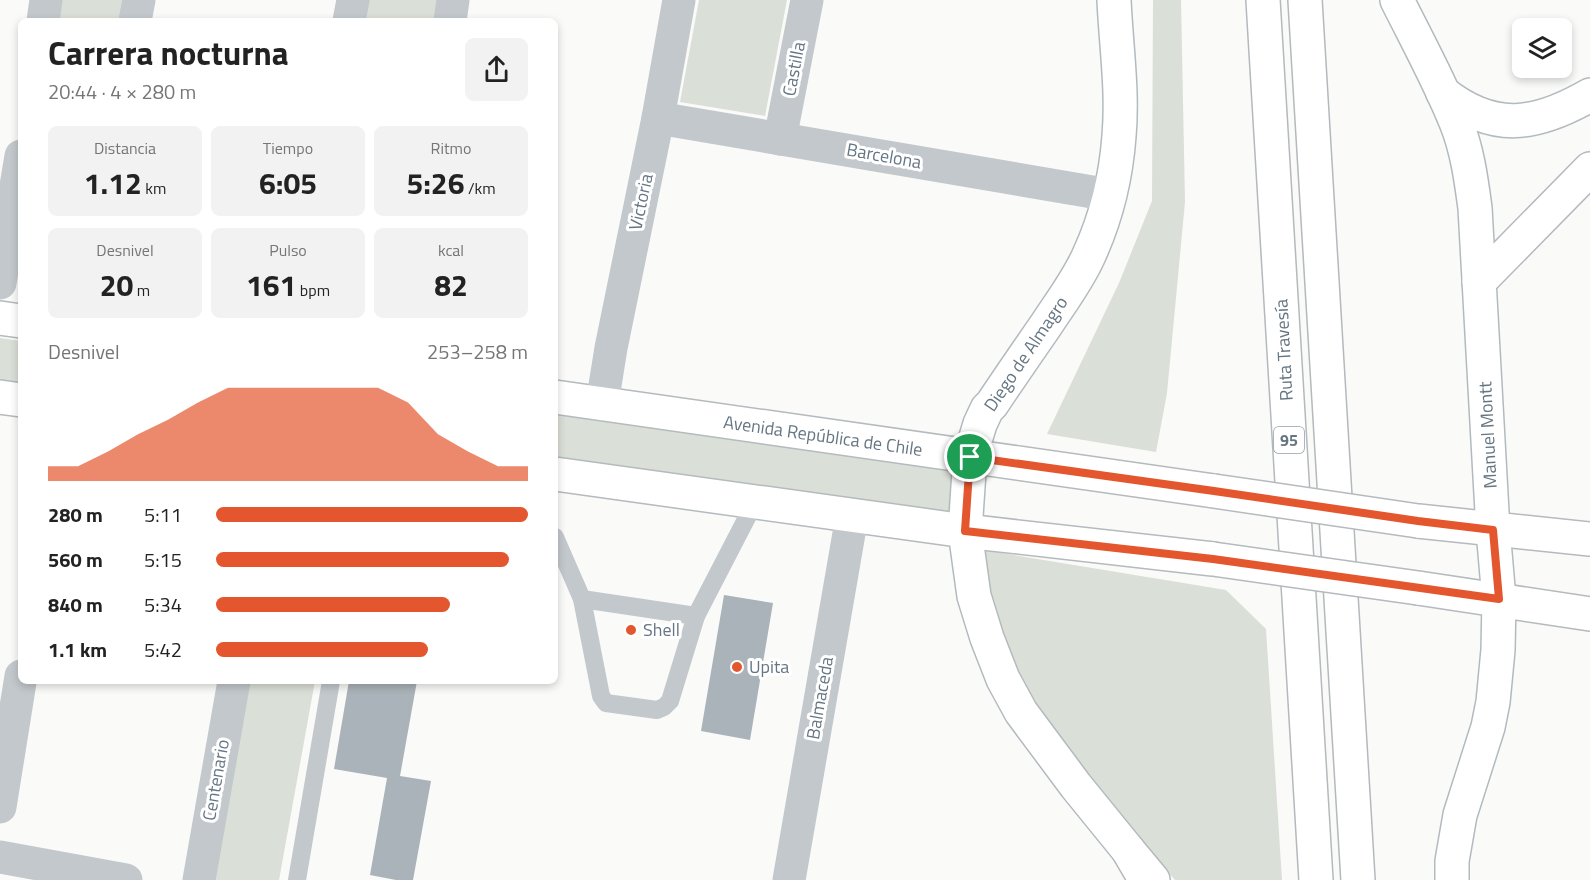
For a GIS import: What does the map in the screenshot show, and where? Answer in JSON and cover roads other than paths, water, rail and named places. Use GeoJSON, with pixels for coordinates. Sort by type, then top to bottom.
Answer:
{"type":"FeatureCollection","features":[{"type":"Feature","properties":{"kind":"main road","name":"Diego de Almagro"},"geometry":{"type":"LineString","coordinates":[[1114,0],[1120,104],[1117,155],[1110,195],[1089,256],[1055,312],[987,408],[970,457],[965,531],[974,596],[1003,679],[1021,712],[1128,850],[1145,880]]}},
{"type":"Feature","properties":{"kind":"main road","name":"Ruta Travesía"},"geometry":{"type":"LineString","coordinates":[[1263,0],[1316,880]]}},
{"type":"Feature","properties":{"kind":"main road","name":"95"},"geometry":{"type":"LineString","coordinates":[[1305,0],[1358,880]]}},
{"type":"Feature","properties":{"kind":"main road","name":"Manuel Montt"},"geometry":{"type":"LineString","coordinates":[[1398,0],[1456,123],[1472,181],[1499,599],[1498,650],[1493,702],[1488,727],[1460,814],[1452,861],[1452,880]]}},
{"type":"Feature","properties":{"kind":"main road"},"geometry":{"type":"LineString","coordinates":[[1443,93],[1469,111],[1491,118],[1512,121],[1526,121],[1549,115],[1590,95]]}},
{"type":"Feature","properties":{"kind":"main road"},"geometry":{"type":"LineString","coordinates":[[1479,282],[1590,169]]}},
{"type":"Feature","properties":{"kind":"main road"},"geometry":{"type":"LineString","coordinates":[[0,318],[18,321]]}},
{"type":"Feature","properties":{"kind":"main road"},"geometry":{"type":"LineString","coordinates":[[0,397],[18,400]]}},
{"type":"Feature","properties":{"kind":"main road","name":"Avenida República de Chile"},"geometry":{"type":"LineString","coordinates":[[558,397],[1418,521],[1590,539]]}},
{"type":"Feature","properties":{"kind":"main road"},"geometry":{"type":"LineString","coordinates":[[558,474],[965,531],[1213,559],[1590,614]]}},
{"type":"Feature","properties":{"kind":"main road"},"geometry":{"type":"LineString","coordinates":[[1128,850],[1153,880]]}},
{"type":"Feature","properties":{"kind":"street"},"geometry":{"type":"LineString","coordinates":[[43,18],[46,0]]}},
{"type":"Feature","properties":{"kind":"street"},"geometry":{"type":"LineString","coordinates":[[136,18],[139,0]]}},
{"type":"Feature","properties":{"kind":"street"},"geometry":{"type":"LineString","coordinates":[[350,18],[353,0]]}},
{"type":"Feature","properties":{"kind":"street"},"geometry":{"type":"LineString","coordinates":[[450,18],[453,0]]}},
{"type":"Feature","properties":{"kind":"street","name":"Victoria"},"geometry":{"type":"LineString","coordinates":[[602,404],[679,0]]}},
{"type":"Feature","properties":{"kind":"street","name":"Castilla"},"geometry":{"type":"LineString","coordinates":[[780,139],[807,0]]}},
{"type":"Feature","properties":{"kind":"street","name":"Barcelona"},"geometry":{"type":"LineString","coordinates":[[658,118],[1110,195]]}},
{"type":"Feature","properties":{"kind":"street"},"geometry":{"type":"LineString","coordinates":[[0,283],[3,250],[18,172]]}},
{"type":"Feature","properties":{"kind":"street","name":"Balmaceda"},"geometry":{"type":"LineString","coordinates":[[789,880],[852,516]]}},
{"type":"Feature","properties":{"kind":"street"},"geometry":{"type":"LineString","coordinates":[[0,807],[13,684]]}},
{"type":"Feature","properties":{"kind":"street","name":"Centenario"},"geometry":{"type":"LineString","coordinates":[[199,880],[233,684]]}},
{"type":"Feature","properties":{"kind":"street"},"geometry":{"type":"LineString","coordinates":[[0,857],[126,880]]}},
{"type":"Feature","properties":{"kind":"lane"},"geometry":{"type":"LineString","coordinates":[[558,544],[582,599],[601,696],[606,703],[657,710],[670,701],[696,616],[755,502]]}},
{"type":"Feature","properties":{"kind":"lane"},"geometry":{"type":"LineString","coordinates":[[582,599],[696,616]]}},
{"type":"Feature","properties":{"kind":"lane"},"geometry":{"type":"LineString","coordinates":[[297,880],[330,684]]}},
{"type":"Feature","properties":{"kind":"place","name":"Shell"},"geometry":{"type":"Point","coordinates":[631,630]}},
{"type":"Feature","properties":{"kind":"place","name":"Upita"},"geometry":{"type":"Point","coordinates":[737,667]}}]}
